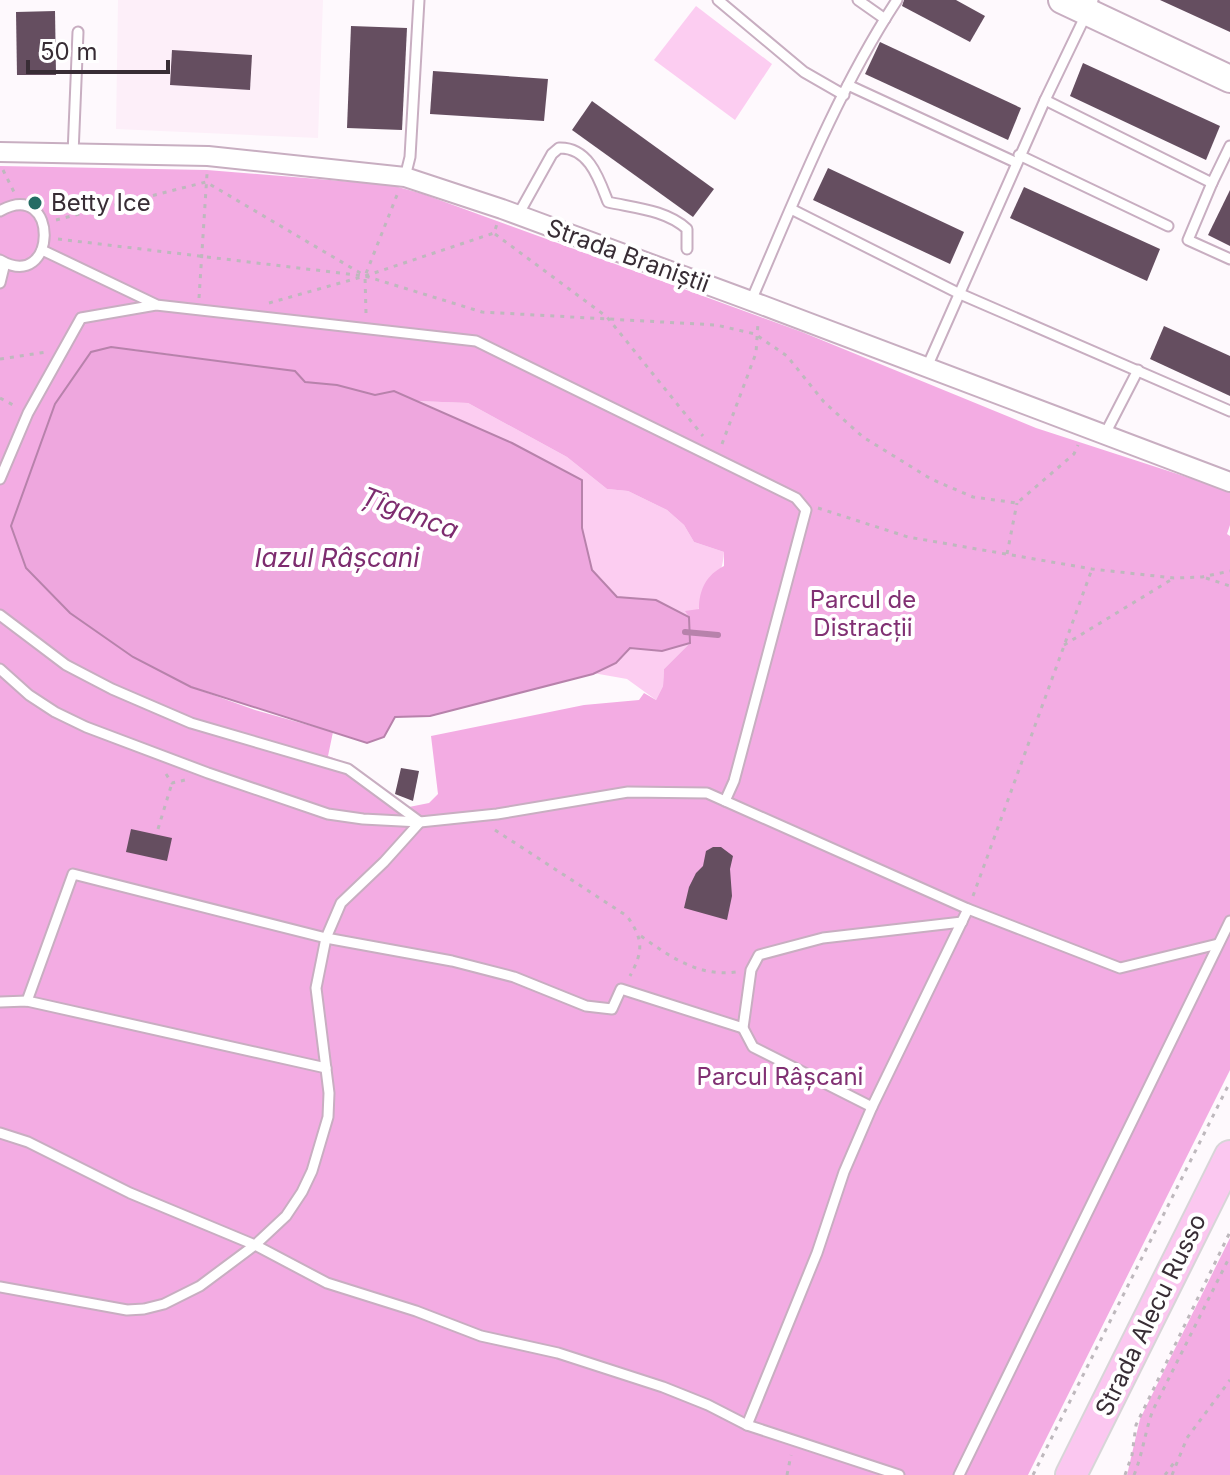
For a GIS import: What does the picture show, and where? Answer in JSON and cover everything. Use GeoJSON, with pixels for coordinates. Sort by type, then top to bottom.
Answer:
{"type":"FeatureCollection","features":[{"type":"Feature","properties":{"kind":"main road"},"geometry":{"type":"LineString","coordinates":[[1062,0],[1090,6],[1230,79]]}},
{"type":"Feature","properties":{"kind":"main road","name":"Strada Alecu Russo"},"geometry":{"type":"LineString","coordinates":[[1071,1475],[1230,1156]]}},
{"type":"Feature","properties":{"kind":"street","name":"Strada Braniștii"},"geometry":{"type":"LineString","coordinates":[[0,152],[208,156],[405,177],[510,212],[757,303],[1230,482]]}},
{"type":"Feature","properties":{"kind":"lane"},"geometry":{"type":"LineString","coordinates":[[405,177],[410,157],[419,0]]}},
{"type":"Feature","properties":{"kind":"lane"},"geometry":{"type":"LineString","coordinates":[[718,0],[804,72],[1017,159],[1168,226]]}},
{"type":"Feature","properties":{"kind":"lane"},"geometry":{"type":"LineString","coordinates":[[858,0],[885,19]]}},
{"type":"Feature","properties":{"kind":"lane"},"geometry":{"type":"LineString","coordinates":[[757,303],[791,209],[846,90],[897,0]]}},
{"type":"Feature","properties":{"kind":"lane"},"geometry":{"type":"LineString","coordinates":[[927,368],[1017,159],[1090,6]]}},
{"type":"Feature","properties":{"kind":"lane"},"geometry":{"type":"LineString","coordinates":[[73,154],[78,32]]}},
{"type":"Feature","properties":{"kind":"lane"},"geometry":{"type":"LineString","coordinates":[[1045,100],[1212,183]]}},
{"type":"Feature","properties":{"kind":"lane"},"geometry":{"type":"LineString","coordinates":[[1230,146],[1188,240],[1230,259]]}},
{"type":"Feature","properties":{"kind":"lane"},"geometry":{"type":"LineString","coordinates":[[510,212],[552,154],[559,148],[567,147],[590,163],[608,202],[655,211],[679,222],[687,229],[687,249]]}},
{"type":"Feature","properties":{"kind":"lane"},"geometry":{"type":"LineString","coordinates":[[0,211],[21,206],[38,215],[46,237],[42,250],[30,262],[22,265],[2,261],[0,283]]}},
{"type":"Feature","properties":{"kind":"lane"},"geometry":{"type":"LineString","coordinates":[[791,209],[958,293],[1230,411]]}},
{"type":"Feature","properties":{"kind":"lane"},"geometry":{"type":"LineString","coordinates":[[42,250],[156,305]]}},
{"type":"Feature","properties":{"kind":"lane"},"geometry":{"type":"LineString","coordinates":[[0,479],[28,413],[81,318],[156,305],[476,341],[796,498],[806,510],[734,781],[725,801]]}},
{"type":"Feature","properties":{"kind":"lane"},"geometry":{"type":"LineString","coordinates":[[1105,434],[1138,370]]}},
{"type":"Feature","properties":{"kind":"lane"},"geometry":{"type":"LineString","coordinates":[[0,615],[66,665],[112,689],[191,723],[348,769],[420,822]]}},
{"type":"Feature","properties":{"kind":"lane"},"geometry":{"type":"LineString","coordinates":[[0,669],[29,695],[86,727],[328,814],[420,822],[475,817],[628,792],[707,793],[968,909],[1120,968],[1218,944]]}},
{"type":"Feature","properties":{"kind":"lane"},"geometry":{"type":"LineString","coordinates":[[0,1287],[127,1310],[144,1309],[164,1304],[200,1286],[255,1245],[286,1216],[312,1171],[328,1117],[326,1068],[316,988],[326,938],[341,903],[420,822]]}},
{"type":"Feature","properties":{"kind":"lane"},"geometry":{"type":"LineString","coordinates":[[27,1001],[73,874],[326,938],[480,968],[538,986],[586,1006],[612,1009],[621,989],[743,1028]]}},
{"type":"Feature","properties":{"kind":"lane"},"geometry":{"type":"LineString","coordinates":[[747,1425],[817,1253],[844,1172],[968,909]]}},
{"type":"Feature","properties":{"kind":"lane"},"geometry":{"type":"LineString","coordinates":[[959,1475],[1230,921]]}},
{"type":"Feature","properties":{"kind":"lane"},"geometry":{"type":"LineString","coordinates":[[872,1107],[753,1047],[743,1028],[751,970],[759,955],[770,950],[823,938],[962,922]]}},
{"type":"Feature","properties":{"kind":"lane"},"geometry":{"type":"LineString","coordinates":[[0,1002],[27,1001],[326,1068]]}},
{"type":"Feature","properties":{"kind":"lane"},"geometry":{"type":"LineString","coordinates":[[0,1133],[28,1142],[130,1193],[255,1245],[352,1293],[416,1311],[481,1336],[558,1353],[663,1387],[747,1425],[899,1475]]}},
{"type":"Feature","properties":{"kind":"path"},"geometry":{"type":"LineString","coordinates":[[0,164],[21,206]]}},
{"type":"Feature","properties":{"kind":"path"},"geometry":{"type":"LineString","coordinates":[[198,310],[207,170]]}},
{"type":"Feature","properties":{"kind":"path"},"geometry":{"type":"LineString","coordinates":[[366,329],[365,276],[405,177]]}},
{"type":"Feature","properties":{"kind":"path"},"geometry":{"type":"LineString","coordinates":[[43,223],[206,182],[365,276]]}},
{"type":"Feature","properties":{"kind":"path"},"geometry":{"type":"LineString","coordinates":[[265,305],[494,233],[510,212]]}},
{"type":"Feature","properties":{"kind":"path"},"geometry":{"type":"LineString","coordinates":[[494,233],[607,317],[725,464]]}},
{"type":"Feature","properties":{"kind":"path"},"geometry":{"type":"LineString","coordinates":[[46,237],[365,276],[482,312],[716,325],[755,334],[787,356],[824,402],[863,437],[931,479],[973,497],[1017,503]]}},
{"type":"Feature","properties":{"kind":"path"},"geometry":{"type":"LineString","coordinates":[[725,464],[721,441],[756,353],[757,303]]}},
{"type":"Feature","properties":{"kind":"path"},"geometry":{"type":"LineString","coordinates":[[0,359],[63,350]]}},
{"type":"Feature","properties":{"kind":"path"},"geometry":{"type":"LineString","coordinates":[[0,398],[28,413]]}},
{"type":"Feature","properties":{"kind":"path"},"geometry":{"type":"LineString","coordinates":[[1007,554],[1017,503],[1074,454]]}},
{"type":"Feature","properties":{"kind":"path"},"geometry":{"type":"LineString","coordinates":[[806,510],[819,508],[908,537],[1092,569],[1174,578],[1202,577],[1230,571]]}},
{"type":"Feature","properties":{"kind":"path"},"geometry":{"type":"LineString","coordinates":[[968,909],[1092,569]]}},
{"type":"Feature","properties":{"kind":"path"},"geometry":{"type":"LineString","coordinates":[[1202,577],[1230,586]]}},
{"type":"Feature","properties":{"kind":"path"},"geometry":{"type":"LineString","coordinates":[[1064,645],[1174,578]]}},
{"type":"Feature","properties":{"kind":"path"},"geometry":{"type":"LineString","coordinates":[[158,829],[172,783]]}},
{"type":"Feature","properties":{"kind":"path"},"geometry":{"type":"LineString","coordinates":[[475,817],[627,916],[640,935],[669,957],[721,974],[751,970]]}},
{"type":"Feature","properties":{"kind":"path"},"geometry":{"type":"LineString","coordinates":[[621,989],[640,954],[640,935]]}},
{"type":"Feature","properties":{"kind":"path"},"geometry":{"type":"LineString","coordinates":[[1033,1475],[1230,1082]]}},
{"type":"Feature","properties":{"kind":"path"},"geometry":{"type":"LineString","coordinates":[[1125,1475],[1140,1414],[1230,1232]]}},
{"type":"Feature","properties":{"kind":"path"},"geometry":{"type":"LineString","coordinates":[[1134,1475],[1153,1410],[1230,1256]]}},
{"type":"Feature","properties":{"kind":"path"},"geometry":{"type":"LineString","coordinates":[[1172,1475],[1187,1438],[1230,1380]]}},
{"type":"Feature","properties":{"kind":"path"},"geometry":{"type":"LineString","coordinates":[[787,1475],[794,1440]]}},
{"type":"Feature","properties":{"kind":"path"},"geometry":{"type":"LineString","coordinates":[[1165,1475],[1179,1457]]}},
{"type":"Feature","properties":{"kind":"shaded area"},"geometry":{"type":"Polygon","coordinates":[[[118,0],[323,0],[318,138],[116,129],[118,0]]]}},
{"type":"Feature","properties":{"kind":"shaded area"},"geometry":{"type":"Polygon","coordinates":[[[696,6],[772,64],[735,120],[654,60],[696,6]]]}},
{"type":"Feature","properties":{"kind":"shaded area"},"geometry":{"type":"Polygon","coordinates":[[[416,401],[468,403],[567,457],[607,489],[628,491],[667,510],[684,525],[694,542],[724,552],[713,588],[689,617],[690,643],[664,669],[663,686],[656,700],[627,679],[593,673],[426,407],[416,401]]]}},
{"type":"Feature","properties":{"kind":"green space","name":"Parcul Râșcani"},"geometry":{"type":"Polygon","coordinates":[[[0,166],[207,170],[391,185],[802,332],[1036,428],[1230,491],[1227,534],[1230,536],[1230,1070],[1028,1475],[0,1475],[0,166]],[[131,349],[91,352],[55,404],[11,526],[70,613],[133,657],[191,687],[255,710],[333,732],[328,756],[361,772],[409,807],[429,803],[438,794],[431,736],[584,705],[639,700],[644,693],[656,700],[663,686],[664,669],[690,643],[689,617],[685,611],[699,609],[705,584],[712,574],[724,566],[724,552],[694,542],[684,525],[667,510],[628,491],[607,489],[567,457],[468,403],[416,401],[394,391],[375,395],[337,385],[305,382],[295,371],[131,349]]]}},
{"type":"Feature","properties":{"kind":"green space"},"geometry":{"type":"Polygon","coordinates":[[[1230,1238],[1230,1475],[1127,1475],[1140,1419],[1230,1238]]]}},
{"type":"Feature","properties":{"kind":"water","name":"Iazul Râșcani"},"geometry":{"type":"Polygon","coordinates":[[[111,347],[295,371],[305,382],[337,385],[375,395],[394,391],[512,443],[582,480],[582,528],[592,570],[617,597],[656,600],[689,617],[690,643],[662,651],[630,648],[616,663],[593,674],[430,716],[395,717],[384,737],[367,743],[191,687],[133,657],[70,613],[26,568],[11,526],[55,404],[91,352],[111,347]]]}},
{"type":"Feature","properties":{"kind":"building"},"geometry":{"type":"Polygon","coordinates":[[[904,0],[956,0],[985,16],[970,42],[902,6],[904,0]]]}},
{"type":"Feature","properties":{"kind":"building"},"geometry":{"type":"Polygon","coordinates":[[[1160,0],[1230,0],[1230,32],[1160,0]]]}},
{"type":"Feature","properties":{"kind":"building"},"geometry":{"type":"Polygon","coordinates":[[[55,11],[56,75],[17,75],[16,12],[55,11]]]}},
{"type":"Feature","properties":{"kind":"building"},"geometry":{"type":"Polygon","coordinates":[[[351,26],[407,28],[402,130],[347,128],[351,26]]]}},
{"type":"Feature","properties":{"kind":"building"},"geometry":{"type":"Polygon","coordinates":[[[880,42],[1021,108],[1008,140],[865,74],[880,42]]]}},
{"type":"Feature","properties":{"kind":"building"},"geometry":{"type":"Polygon","coordinates":[[[172,50],[252,55],[250,90],[170,85],[172,50]]]}},
{"type":"Feature","properties":{"kind":"building"},"geometry":{"type":"Polygon","coordinates":[[[1083,63],[1220,126],[1206,160],[1070,96],[1083,63]]]}},
{"type":"Feature","properties":{"kind":"building"},"geometry":{"type":"Polygon","coordinates":[[[433,71],[548,79],[544,121],[430,114],[433,71]]]}},
{"type":"Feature","properties":{"kind":"building"},"geometry":{"type":"Polygon","coordinates":[[[592,101],[714,189],[693,217],[572,130],[592,101]]]}},
{"type":"Feature","properties":{"kind":"building"},"geometry":{"type":"Polygon","coordinates":[[[828,168],[964,232],[950,264],[813,200],[828,168]]]}},
{"type":"Feature","properties":{"kind":"building"},"geometry":{"type":"Polygon","coordinates":[[[1024,187],[1160,249],[1147,281],[1010,218],[1024,187]]]}},
{"type":"Feature","properties":{"kind":"building"},"geometry":{"type":"Polygon","coordinates":[[[1230,190],[1230,246],[1208,235],[1230,190]]]}},
{"type":"Feature","properties":{"kind":"building"},"geometry":{"type":"Polygon","coordinates":[[[1164,326],[1230,356],[1230,396],[1150,359],[1164,326]]]}},
{"type":"Feature","properties":{"kind":"building"},"geometry":{"type":"Polygon","coordinates":[[[401,768],[419,771],[413,801],[395,794],[401,768]]]}},
{"type":"Feature","properties":{"kind":"building"},"geometry":{"type":"Polygon","coordinates":[[[131,829],[172,838],[167,861],[126,852],[131,829]]]}},
{"type":"Feature","properties":{"kind":"building"},"geometry":{"type":"Polygon","coordinates":[[[721,847],[733,856],[730,869],[732,896],[727,920],[684,908],[689,887],[703,866],[706,851],[721,847]]]}},
{"type":"Feature","properties":{"kind":"waterway","name":"Țîganca"},"geometry":{"type":"LineString","coordinates":[[685,632],[718,635]]}},
{"type":"Feature","properties":{"kind":"place","name":"Betty Ice"},"geometry":{"type":"Point","coordinates":[35,203]}},
{"type":"Feature","properties":{"kind":"park label","name":"Parcul de Distracții"},"geometry":{"type":"Point","coordinates":[863,614]}}]}
